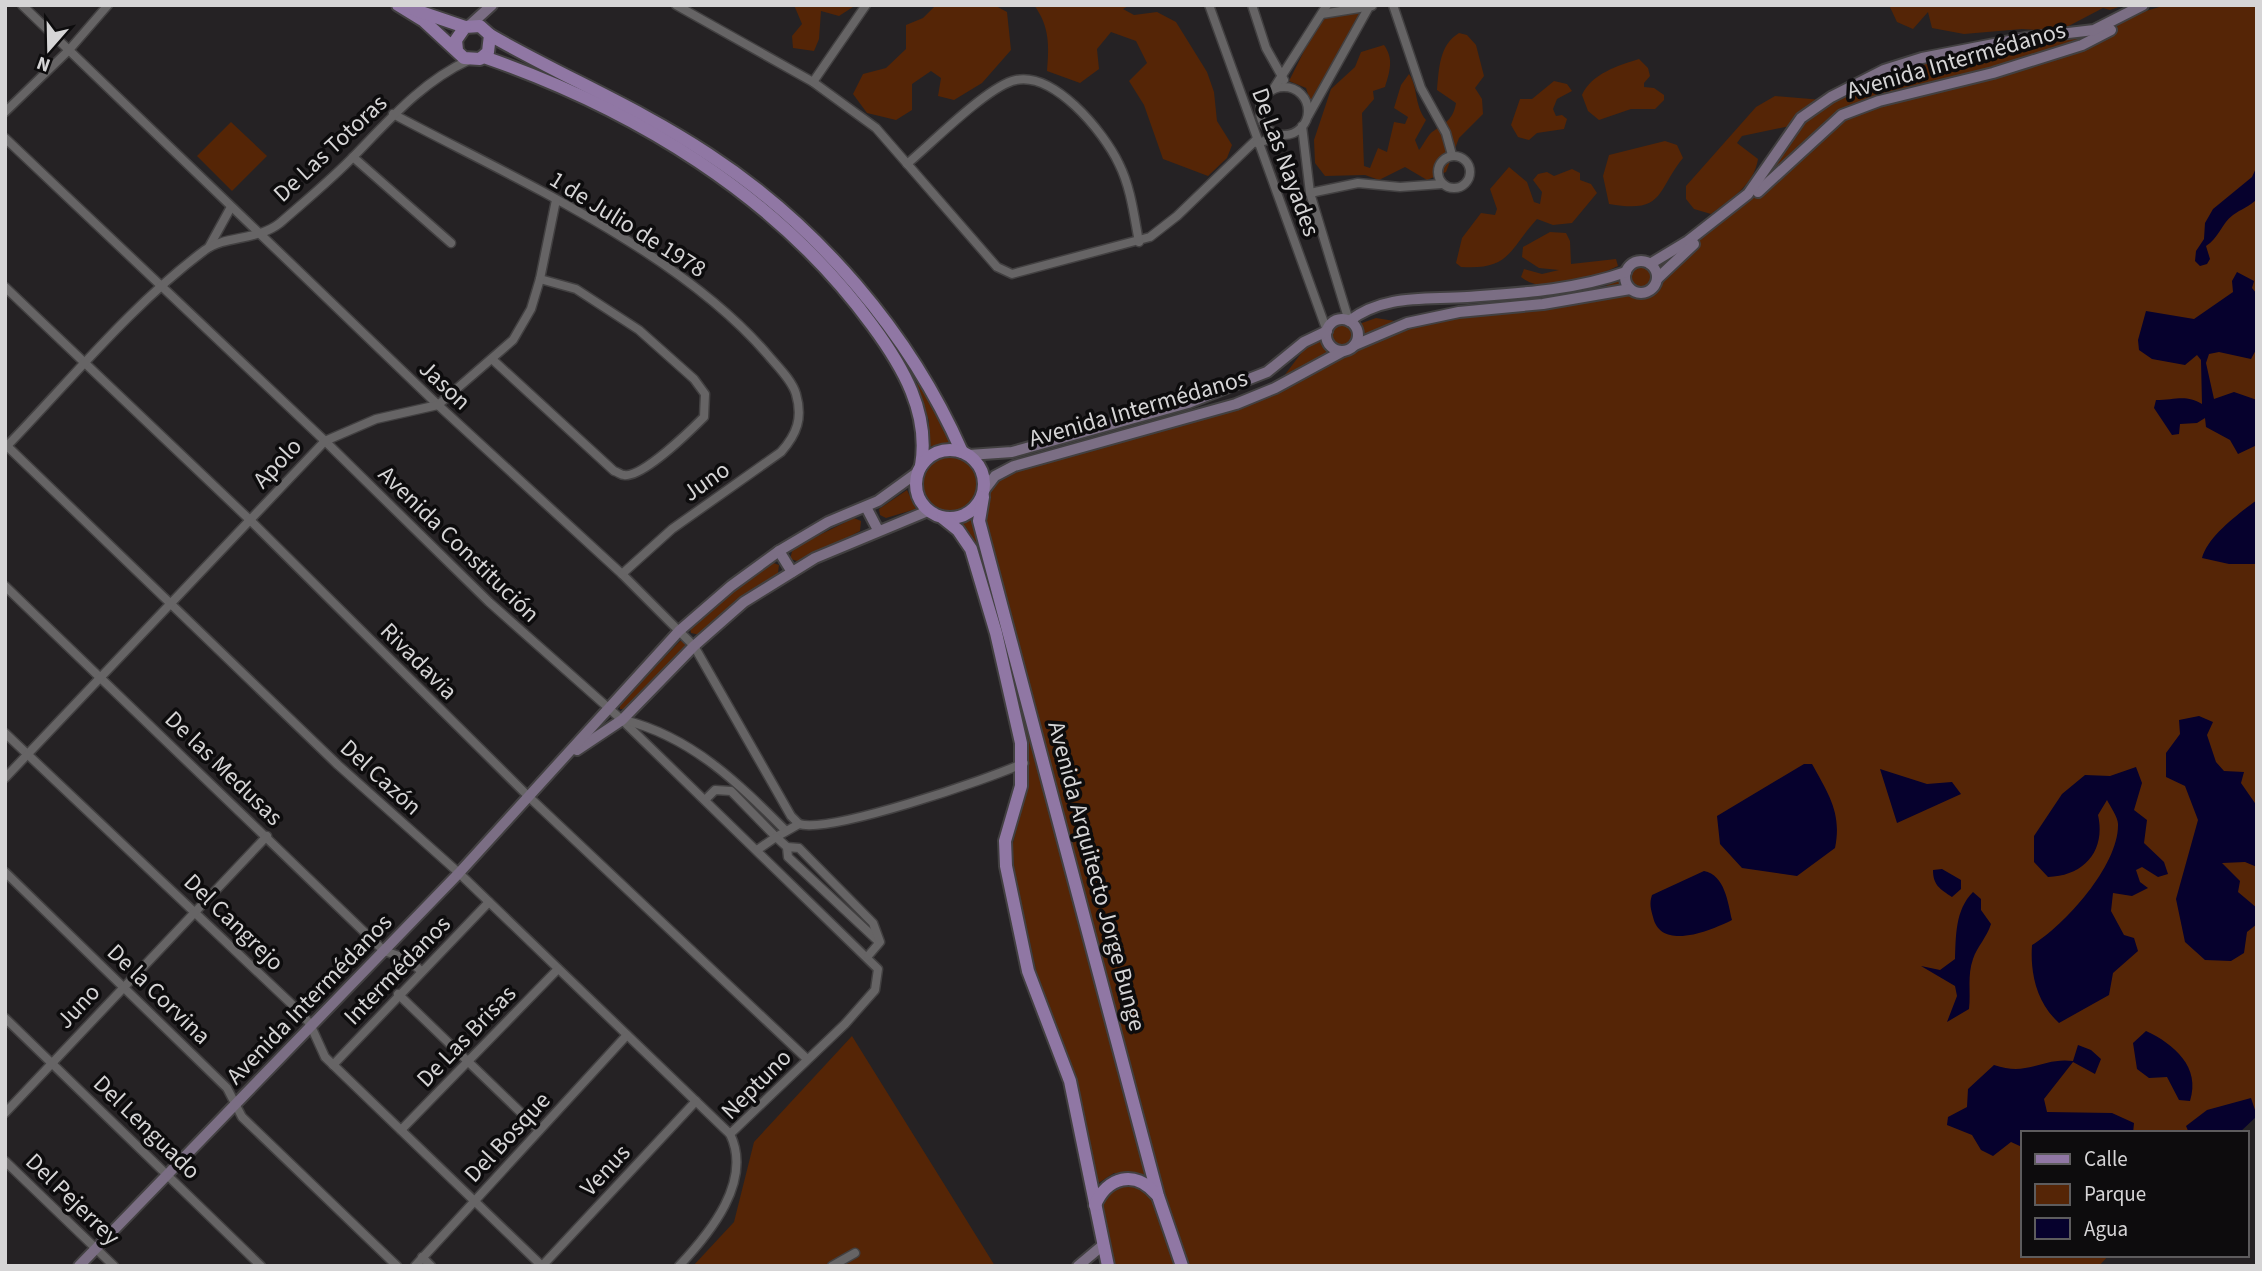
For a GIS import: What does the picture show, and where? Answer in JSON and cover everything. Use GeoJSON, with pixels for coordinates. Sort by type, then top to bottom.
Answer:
{"type":"FeatureCollection","features":[{"type":"Feature","properties":{"kind":"main road"},"geometry":{"type":"LineString","coordinates":[[400,5],[468,26],[480,26],[709,154],[774,204],[850,276],[935,398],[966,454],[982,470],[984,493],[971,512],[953,519],[943,518],[928,511],[917,493],[922,424],[916,401],[901,369],[849,293],[814,254],[723,178],[670,143],[581,95],[484,57],[469,60],[424,21],[400,5]]}},
{"type":"Feature","properties":{"kind":"main road"},"geometry":{"type":"LineString","coordinates":[[457,50],[456,40],[468,26],[494,5]]}},
{"type":"Feature","properties":{"kind":"main road"},"geometry":{"type":"LineString","coordinates":[[484,57],[491,47],[489,33],[494,5]]}},
{"type":"Feature","properties":{"kind":"main road","name":"Avenida Intermédanos"},"geometry":{"type":"LineString","coordinates":[[1650,264],[1688,241],[1748,194],[1801,118],[1831,97],[1884,71],[1922,58],[2025,38],[2094,30],[2146,5]]}},
{"type":"Feature","properties":{"kind":"main road","name":"Avenida Intermédanos"},"geometry":{"type":"LineString","coordinates":[[1658,278],[1842,115],[1879,102],[1993,73],[2082,45],[2146,5]]}},
{"type":"Feature","properties":{"kind":"main road"},"geometry":{"type":"LineString","coordinates":[[919,469],[939,452],[1012,452],[1188,403],[1267,372],[1304,342],[1327,331],[1337,320],[1349,321],[1365,309],[1403,298],[1564,289],[1626,272],[1639,261],[1650,264],[1658,278],[1656,285],[1646,293],[1630,289],[1543,304],[1459,312],[1407,323],[1343,351],[1331,346],[1327,331]]}},
{"type":"Feature","properties":{"kind":"main road"},"geometry":{"type":"LineString","coordinates":[[1626,272],[1630,289]]}},
{"type":"Feature","properties":{"kind":"main road"},"geometry":{"type":"LineString","coordinates":[[1349,321],[1358,331],[1355,345]]}},
{"type":"Feature","properties":{"kind":"main road","name":"Avenida Intermédanos"},"geometry":{"type":"LineString","coordinates":[[984,493],[995,476],[1014,466],[1236,404],[1275,388],[1343,351]]}},
{"type":"Feature","properties":{"kind":"main road","name":"Avenida Intermédanos"},"geometry":{"type":"LineString","coordinates":[[79,1266],[235,1106],[310,1024],[459,873],[678,631],[731,586],[779,551],[828,522],[866,507],[919,469]]}},
{"type":"Feature","properties":{"kind":"main road","name":"Avenida Arquitecto Jorge Bunge"},"geometry":{"type":"LineString","coordinates":[[984,493],[979,521],[1158,1196],[1182,1266]]}},
{"type":"Feature","properties":{"kind":"main road"},"geometry":{"type":"LineString","coordinates":[[866,507],[878,530]]}},
{"type":"Feature","properties":{"kind":"main road","name":"Avenida Intermédanos"},"geometry":{"type":"LineString","coordinates":[[565,757],[622,720],[694,646],[744,602],[792,572],[878,530],[928,511]]}},
{"type":"Feature","properties":{"kind":"main road","name":"Avenida Arquitecto Jorge Bunge"},"geometry":{"type":"LineString","coordinates":[[943,518],[958,530],[971,549],[996,633],[1024,763],[1021,786],[1005,841],[1006,866],[1028,971],[1070,1081],[1108,1266]]}},
{"type":"Feature","properties":{"kind":"main road"},"geometry":{"type":"LineString","coordinates":[[779,551],[792,572]]}},
{"type":"Feature","properties":{"kind":"main road"},"geometry":{"type":"LineString","coordinates":[[1095,1206],[1101,1191],[1115,1180],[1132,1178],[1147,1184],[1158,1196]]}},
{"type":"Feature","properties":{"kind":"main road"},"geometry":{"type":"LineString","coordinates":[[1078,1266],[1103,1245]]}},
{"type":"Feature","properties":{"kind":"street","name":"Jason"},"geometry":{"type":"LineString","coordinates":[[22,5],[438,405],[622,574],[694,646],[791,816],[799,824]]}},
{"type":"Feature","properties":{"kind":"street"},"geometry":{"type":"LineString","coordinates":[[5,112],[69,50],[108,5]]}},
{"type":"Feature","properties":{"kind":"street"},"geometry":{"type":"LineString","coordinates":[[676,5],[813,82],[876,128],[997,267],[1012,274],[1139,242],[1166,225],[1256,140],[1295,133],[1305,122],[1371,6]]}},
{"type":"Feature","properties":{"kind":"street"},"geometry":{"type":"LineString","coordinates":[[813,82],[866,5]]}},
{"type":"Feature","properties":{"kind":"street","name":"De Las Nayades"},"geometry":{"type":"LineString","coordinates":[[1209,5],[1327,331]]}},
{"type":"Feature","properties":{"kind":"street","name":"De Las Nayades"},"geometry":{"type":"LineString","coordinates":[[1252,5],[1266,48],[1290,88]]}},
{"type":"Feature","properties":{"kind":"street"},"geometry":{"type":"LineString","coordinates":[[1256,140],[1264,97],[1283,77],[1327,5]]}},
{"type":"Feature","properties":{"kind":"street"},"geometry":{"type":"LineString","coordinates":[[1310,193],[1358,183],[1400,187],[1443,184],[1458,188],[1470,177],[1467,162],[1452,155],[1446,134],[1421,88],[1393,5]]}},
{"type":"Feature","properties":{"kind":"street"},"geometry":{"type":"LineString","coordinates":[[1322,14],[1371,6]]}},
{"type":"Feature","properties":{"kind":"street","name":"De Las Totoras"},"geometry":{"type":"LineString","coordinates":[[209,247],[260,234],[277,225],[353,157],[393,114],[448,69],[469,60]]}},
{"type":"Feature","properties":{"kind":"street"},"geometry":{"type":"LineString","coordinates":[[907,164],[998,88],[1016,80],[1033,80],[1072,102],[1105,141],[1128,186],[1139,242]]}},
{"type":"Feature","properties":{"kind":"street"},"geometry":{"type":"LineString","coordinates":[[1273,89],[1290,88],[1305,100],[1305,122]]}},
{"type":"Feature","properties":{"kind":"street","name":"1 de Julio de 1978"},"geometry":{"type":"LineString","coordinates":[[393,114],[556,200],[655,259],[719,305],[783,373],[796,392],[799,414]]}},
{"type":"Feature","properties":{"kind":"street"},"geometry":{"type":"LineString","coordinates":[[1260,116],[1265,127],[1282,135]]}},
{"type":"Feature","properties":{"kind":"street","name":"De Las Nayades"},"geometry":{"type":"LineString","coordinates":[[1305,122],[1310,193],[1349,321]]}},
{"type":"Feature","properties":{"kind":"street","name":"Avenida Constitución"},"geometry":{"type":"LineString","coordinates":[[5,138],[159,287],[325,441],[489,602],[622,720],[868,956],[878,969],[878,979]]}},
{"type":"Feature","properties":{"kind":"street"},"geometry":{"type":"LineString","coordinates":[[1443,184],[1437,175],[1439,164],[1452,155]]}},
{"type":"Feature","properties":{"kind":"street"},"geometry":{"type":"LineString","coordinates":[[353,157],[451,243]]}},
{"type":"Feature","properties":{"kind":"street","name":"Apolo"},"geometry":{"type":"LineString","coordinates":[[5,778],[325,441],[376,419],[438,405],[493,360],[522,328],[540,279],[556,200]]}},
{"type":"Feature","properties":{"kind":"street","name":"De Las Totoras"},"geometry":{"type":"LineString","coordinates":[[6,447],[159,287],[209,247],[231,207]]}},
{"type":"Feature","properties":{"kind":"street"},"geometry":{"type":"LineString","coordinates":[[493,360],[614,471],[625,475],[634,474],[678,442],[704,417],[705,394],[694,379],[639,330],[576,289],[540,279]]}},
{"type":"Feature","properties":{"kind":"street","name":"Rivadavia"},"geometry":{"type":"LineString","coordinates":[[5,287],[250,520],[528,796],[807,1059]]}},
{"type":"Feature","properties":{"kind":"street","name":"Juno"},"geometry":{"type":"LineString","coordinates":[[622,574],[671,529],[781,452],[794,437],[799,414]]}},
{"type":"Feature","properties":{"kind":"street","name":"Del Cazón"},"geometry":{"type":"LineString","coordinates":[[6,447],[338,765],[459,873],[730,1134]]}},
{"type":"Feature","properties":{"kind":"street","name":"De las Medusas"},"geometry":{"type":"LineString","coordinates":[[5,586],[384,951],[408,959],[421,971]]}},
{"type":"Feature","properties":{"kind":"street"},"geometry":{"type":"LineString","coordinates":[[622,720],[650,727],[726,771],[786,831]]}},
{"type":"Feature","properties":{"kind":"street","name":"Del Cangrejo"},"geometry":{"type":"LineString","coordinates":[[5,733],[197,913],[310,1024],[317,1043],[333,1065],[542,1266]]}},
{"type":"Feature","properties":{"kind":"street"},"geometry":{"type":"LineString","coordinates":[[757,850],[799,824],[810,828],[834,823],[954,789],[1024,763]]}},
{"type":"Feature","properties":{"kind":"street"},"geometry":{"type":"LineString","coordinates":[[705,800],[715,790],[731,791],[776,837],[788,847],[799,848],[873,923],[880,942]]}},
{"type":"Feature","properties":{"kind":"street","name":"Juno"},"geometry":{"type":"LineString","coordinates":[[5,1113],[267,836]]}},
{"type":"Feature","properties":{"kind":"street"},"geometry":{"type":"LineString","coordinates":[[788,847],[788,856],[863,930],[880,942]]}},
{"type":"Feature","properties":{"kind":"street","name":"De la Corvina"},"geometry":{"type":"LineString","coordinates":[[5,872],[227,1088],[242,1116],[397,1266]]}},
{"type":"Feature","properties":{"kind":"street","name":"Intermédanos"},"geometry":{"type":"LineString","coordinates":[[333,1065],[398,994],[489,902]]}},
{"type":"Feature","properties":{"kind":"street"},"geometry":{"type":"LineString","coordinates":[[868,956],[880,942]]}},
{"type":"Feature","properties":{"kind":"street","name":"De Las Brisas"},"geometry":{"type":"LineString","coordinates":[[401,1130],[558,969]]}},
{"type":"Feature","properties":{"kind":"street","name":"Neptuno"},"geometry":{"type":"LineString","coordinates":[[679,1266],[717,1220],[730,1191],[738,1161],[737,1148],[730,1134],[852,1016],[875,990],[878,979]]}},
{"type":"Feature","properties":{"kind":"street"},"geometry":{"type":"LineString","coordinates":[[398,994],[540,1130]]}},
{"type":"Feature","properties":{"kind":"street","name":"Del Lenguado"},"geometry":{"type":"LineString","coordinates":[[5,1018],[261,1266]]}},
{"type":"Feature","properties":{"kind":"street","name":"Del Bosque"},"geometry":{"type":"LineString","coordinates":[[415,1266],[627,1035]]}},
{"type":"Feature","properties":{"kind":"street","name":"Venus"},"geometry":{"type":"LineString","coordinates":[[542,1266],[696,1101]]}},
{"type":"Feature","properties":{"kind":"street","name":"Del Pejerrey"},"geometry":{"type":"LineString","coordinates":[[5,1160],[114,1266]]}},
{"type":"Feature","properties":{"kind":"street"},"geometry":{"type":"LineString","coordinates":[[832,1266],[855,1254]]}},
{"type":"Feature","properties":{"kind":"street"},"geometry":{"type":"LineString","coordinates":[[422,1257],[431,1266]]}},
{"type":"Feature","properties":{"kind":"green space"},"geometry":{"type":"Polygon","coordinates":[[[794,5],[856,5],[839,16],[821,11],[819,39],[814,51],[793,48],[792,36],[802,24],[794,5]]]}},
{"type":"Feature","properties":{"kind":"green space"},"geometry":{"type":"Polygon","coordinates":[[[936,5],[994,5],[1007,12],[1011,50],[982,83],[954,100],[938,96],[941,78],[931,71],[912,84],[912,110],[896,120],[867,113],[853,94],[863,74],[886,68],[906,49],[906,25],[923,18],[936,5]]]}},
{"type":"Feature","properties":{"kind":"green space"},"geometry":{"type":"Polygon","coordinates":[[[1034,5],[1130,5],[1123,9],[1134,15],[1157,12],[1176,22],[1207,72],[1214,92],[1217,121],[1232,145],[1227,158],[1208,176],[1163,159],[1144,105],[1129,81],[1147,63],[1136,41],[1111,32],[1097,49],[1099,69],[1080,83],[1047,71],[1047,37],[1043,21],[1034,5]]]}},
{"type":"Feature","properties":{"kind":"green space"},"geometry":{"type":"Polygon","coordinates":[[[1327,5],[1368,5],[1311,104],[1306,88],[1289,81],[1327,5]]]}},
{"type":"Feature","properties":{"kind":"green space"},"geometry":{"type":"Polygon","coordinates":[[[1889,5],[2124,5],[2110,10],[2103,8],[2061,30],[2106,32],[2139,13],[2166,5],[2257,5],[2257,1110],[2233,1131],[2021,1131],[2021,1257],[2107,1257],[2099,1266],[1189,1266],[1158,1196],[979,521],[995,476],[1275,388],[1305,348],[1326,337],[1330,325],[1337,320],[1362,323],[1376,318],[1407,323],[1583,298],[1625,276],[1633,263],[1650,263],[1744,202],[1795,125],[1742,136],[1737,143],[1758,159],[1756,168],[1747,184],[1711,214],[1694,209],[1686,199],[1686,186],[1756,107],[1775,96],[1823,100],[1884,70],[2054,31],[2022,29],[1964,34],[1932,28],[1928,12],[1913,29],[1897,22],[1889,5]]]}},
{"type":"Feature","properties":{"kind":"green space"},"geometry":{"type":"Polygon","coordinates":[[[1459,33],[1467,35],[1476,45],[1484,76],[1475,88],[1482,99],[1483,114],[1459,138],[1446,172],[1427,180],[1405,167],[1379,180],[1365,175],[1325,176],[1315,163],[1314,140],[1331,89],[1355,67],[1361,52],[1384,45],[1390,60],[1385,87],[1373,91],[1374,99],[1362,113],[1364,166],[1370,168],[1378,148],[1387,152],[1394,122],[1405,124],[1408,117],[1394,108],[1401,85],[1409,74],[1426,120],[1415,140],[1419,150],[1430,134],[1451,117],[1456,103],[1437,90],[1438,74],[1447,44],[1459,33]]]}},
{"type":"Feature","properties":{"kind":"green space"},"geometry":{"type":"Polygon","coordinates":[[[1639,59],[1648,68],[1650,76],[1644,87],[1654,88],[1664,95],[1664,100],[1655,109],[1631,109],[1599,120],[1588,111],[1582,95],[1586,88],[1606,71],[1639,59]]]}},
{"type":"Feature","properties":{"kind":"green space"},"geometry":{"type":"Polygon","coordinates":[[[1554,81],[1567,84],[1572,91],[1557,99],[1553,109],[1556,116],[1562,115],[1567,119],[1564,129],[1537,133],[1529,140],[1518,137],[1511,125],[1520,99],[1532,99],[1554,81]]]}},
{"type":"Feature","properties":{"kind":"green space"},"geometry":{"type":"Polygon","coordinates":[[[231,122],[267,156],[232,191],[197,156],[231,122]]]}},
{"type":"Feature","properties":{"kind":"green space"},"geometry":{"type":"Polygon","coordinates":[[[1665,141],[1677,145],[1683,158],[1657,197],[1640,206],[1609,204],[1603,176],[1609,155],[1665,141]]]}},
{"type":"Feature","properties":{"kind":"green space"},"geometry":{"type":"Polygon","coordinates":[[[1509,167],[1527,182],[1534,202],[1540,204],[1542,192],[1533,180],[1538,174],[1547,172],[1554,176],[1572,169],[1580,173],[1580,180],[1591,184],[1597,193],[1572,223],[1553,225],[1537,219],[1499,262],[1461,267],[1456,263],[1462,238],[1481,213],[1495,215],[1497,209],[1490,189],[1509,167]]]}},
{"type":"Feature","properties":{"kind":"green space"},"geometry":{"type":"Polygon","coordinates":[[[1550,232],[1566,233],[1570,241],[1571,264],[1616,259],[1618,266],[1569,284],[1531,283],[1521,277],[1524,269],[1542,274],[1559,270],[1539,268],[1522,257],[1523,247],[1550,232]]]}},
{"type":"Feature","properties":{"kind":"green space"},"geometry":{"type":"Polygon","coordinates":[[[919,383],[954,441],[928,447],[929,421],[917,384],[919,383]]]}},
{"type":"Feature","properties":{"kind":"green space"},"geometry":{"type":"Polygon","coordinates":[[[951,457],[967,462],[975,470],[980,486],[975,502],[967,510],[951,515],[935,510],[927,502],[922,486],[927,470],[935,462],[951,457]]]}},
{"type":"Feature","properties":{"kind":"green space"},"geometry":{"type":"Polygon","coordinates":[[[907,490],[916,509],[886,518],[880,515],[879,509],[907,490]]]}},
{"type":"Feature","properties":{"kind":"green space"},"geometry":{"type":"Polygon","coordinates":[[[975,514],[1148,1178],[1114,1173],[1097,1184],[1075,1075],[1041,993],[1015,874],[1012,847],[1029,778],[1029,759],[991,599],[954,523],[964,521],[975,514]]]}},
{"type":"Feature","properties":{"kind":"green space"},"geometry":{"type":"Polygon","coordinates":[[[854,518],[861,521],[860,531],[801,562],[790,559],[793,548],[854,518]]]}},
{"type":"Feature","properties":{"kind":"green space"},"geometry":{"type":"Polygon","coordinates":[[[771,562],[779,565],[778,573],[736,602],[700,635],[691,633],[690,627],[729,592],[771,562]]]}},
{"type":"Feature","properties":{"kind":"green space"},"geometry":{"type":"Polygon","coordinates":[[[680,641],[684,641],[686,646],[625,709],[620,709],[620,704],[680,641]]]}},
{"type":"Feature","properties":{"kind":"green space"},"geometry":{"type":"Polygon","coordinates":[[[852,1036],[995,1266],[693,1266],[734,1222],[754,1142],[852,1036]]]}},
{"type":"Feature","properties":{"kind":"green space"},"geometry":{"type":"Polygon","coordinates":[[[1126,1185],[1138,1188],[1155,1201],[1175,1266],[1112,1266],[1101,1214],[1102,1201],[1116,1188],[1126,1185]]]}},
{"type":"Feature","properties":{"kind":"water"},"geometry":{"type":"Polygon","coordinates":[[[2257,166],[2257,199],[2233,215],[2206,246],[2210,259],[2207,264],[2200,266],[2195,261],[2196,251],[2204,239],[2205,223],[2213,209],[2252,177],[2257,166]]]}},
{"type":"Feature","properties":{"kind":"water"},"geometry":{"type":"Polygon","coordinates":[[[2237,272],[2254,281],[2252,288],[2257,294],[2257,348],[2251,359],[2219,352],[2209,354],[2206,363],[2214,399],[2234,392],[2257,400],[2257,445],[2238,454],[2230,440],[2206,427],[2205,418],[2197,423],[2180,424],[2179,434],[2172,435],[2154,408],[2156,400],[2185,398],[2202,404],[2201,360],[2197,355],[2185,365],[2152,359],[2139,350],[2138,340],[2146,311],[2194,319],[2233,292],[2232,281],[2237,272]]]}},
{"type":"Feature","properties":{"kind":"water"},"geometry":{"type":"Polygon","coordinates":[[[2257,500],[2257,564],[2229,564],[2202,558],[2217,534],[2257,500]]]}},
{"type":"Feature","properties":{"kind":"water"},"geometry":{"type":"Polygon","coordinates":[[[2199,716],[2213,722],[2207,735],[2216,762],[2224,771],[2244,772],[2241,783],[2257,806],[2257,867],[2245,862],[2222,863],[2240,881],[2238,892],[2257,908],[2257,924],[2247,932],[2244,953],[2231,961],[2205,960],[2185,942],[2176,899],[2198,820],[2185,786],[2166,777],[2166,753],[2180,734],[2179,720],[2199,716]]]}},
{"type":"Feature","properties":{"kind":"water"},"geometry":{"type":"Polygon","coordinates":[[[1804,764],[1812,764],[1833,804],[1837,824],[1835,848],[1797,876],[1742,868],[1720,844],[1717,816],[1804,764]]]}},
{"type":"Feature","properties":{"kind":"water"},"geometry":{"type":"Polygon","coordinates":[[[2136,767],[2142,783],[2134,810],[2147,820],[2144,843],[2164,862],[2168,874],[2158,877],[2142,867],[2136,870],[2140,882],[2148,888],[2132,896],[2113,893],[2111,911],[2124,935],[2134,938],[2138,951],[2113,973],[2109,995],[2059,1023],[2045,1006],[2036,987],[2032,945],[2074,909],[2100,875],[2116,840],[2118,821],[2107,800],[2098,815],[2099,840],[2090,859],[2072,872],[2061,876],[2048,877],[2034,862],[2034,836],[2062,794],[2085,775],[2110,776],[2136,767]]]}},
{"type":"Feature","properties":{"kind":"water"},"geometry":{"type":"Polygon","coordinates":[[[1880,769],[1927,784],[1952,782],[1961,794],[1897,823],[1880,769]]]}},
{"type":"Feature","properties":{"kind":"water"},"geometry":{"type":"Polygon","coordinates":[[[1942,869],[1961,880],[1961,889],[1952,897],[1941,889],[1934,879],[1933,870],[1942,869]]]}},
{"type":"Feature","properties":{"kind":"water"},"geometry":{"type":"Polygon","coordinates":[[[1704,871],[1717,878],[1721,884],[1732,920],[1700,933],[1676,936],[1666,934],[1658,928],[1653,917],[1650,904],[1652,895],[1704,871]]]}},
{"type":"Feature","properties":{"kind":"water"},"geometry":{"type":"Polygon","coordinates":[[[1973,892],[1981,899],[1981,910],[1991,924],[1971,965],[1969,1009],[1947,1022],[1957,996],[1955,986],[1921,966],[1940,970],[1955,959],[1960,915],[1973,892]]]}},
{"type":"Feature","properties":{"kind":"water"},"geometry":{"type":"Polygon","coordinates":[[[2146,1031],[2183,1058],[2192,1078],[2190,1101],[2179,1100],[2167,1077],[2149,1078],[2137,1069],[2133,1043],[2146,1031]]]}},
{"type":"Feature","properties":{"kind":"water"},"geometry":{"type":"Polygon","coordinates":[[[2078,1045],[2091,1050],[2101,1059],[2095,1074],[2073,1062],[2044,1099],[2047,1112],[2112,1113],[2134,1123],[2133,1131],[2021,1131],[2021,1147],[2011,1142],[1993,1156],[1981,1150],[1972,1135],[1947,1125],[1948,1117],[1967,1107],[1968,1089],[1994,1065],[2017,1069],[2073,1061],[2078,1045]]]}},
{"type":"Feature","properties":{"kind":"water"},"geometry":{"type":"Polygon","coordinates":[[[2251,1098],[2257,1116],[2241,1131],[2188,1131],[2186,1126],[2207,1110],[2251,1098]]]}}]}
